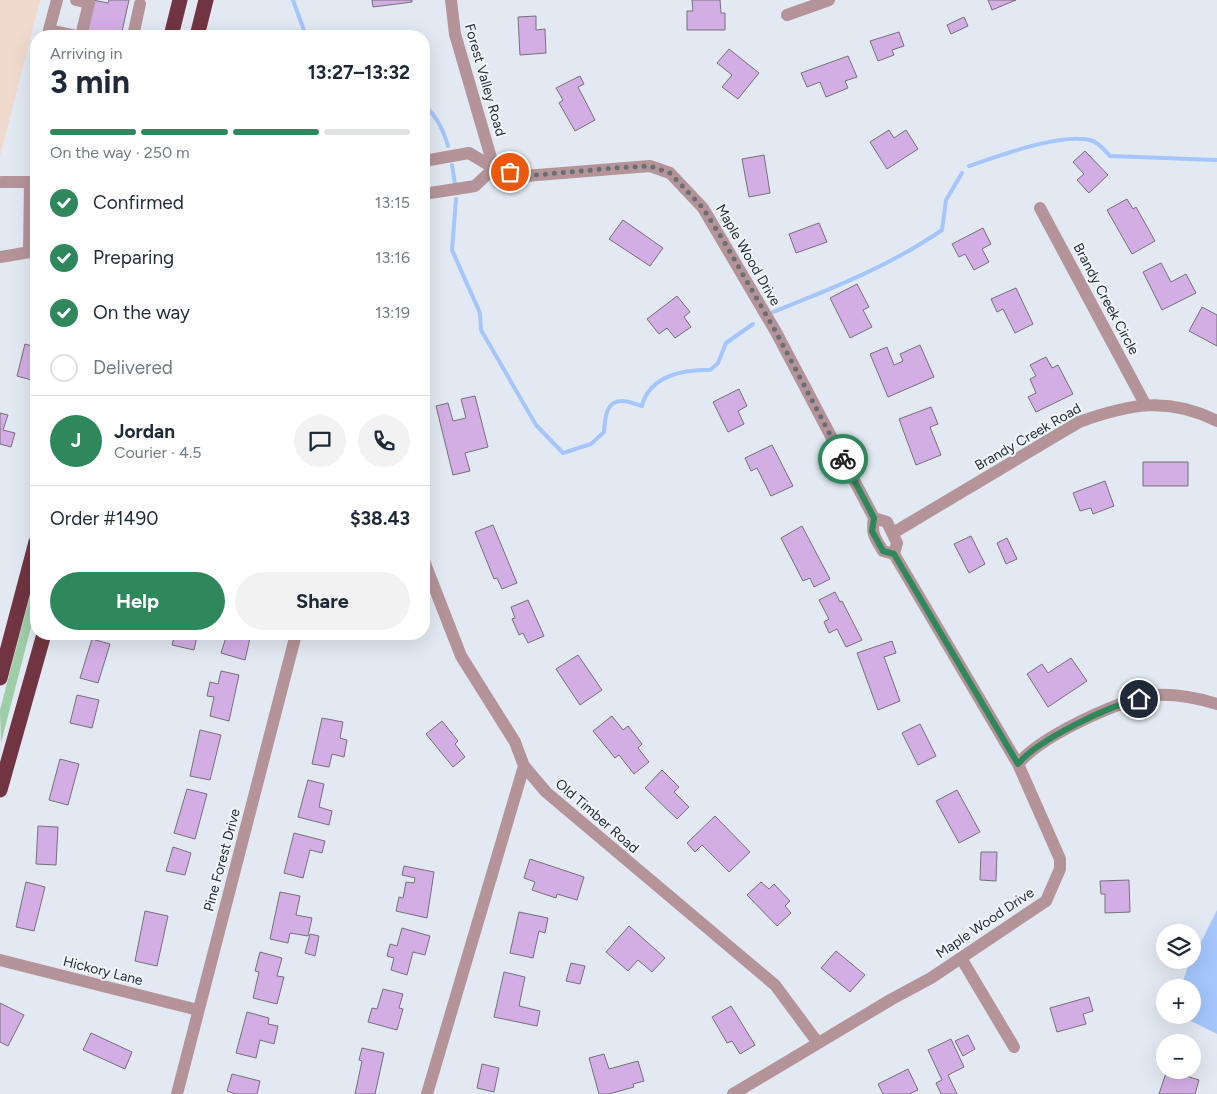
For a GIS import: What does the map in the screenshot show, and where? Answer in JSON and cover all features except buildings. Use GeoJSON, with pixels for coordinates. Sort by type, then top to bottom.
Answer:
{"type":"FeatureCollection","features":[{"type":"Feature","properties":{"kind":"highway"},"geometry":{"type":"LineString","coordinates":[[172,30],[180,0]]}},
{"type":"Feature","properties":{"kind":"highway"},"geometry":{"type":"LineString","coordinates":[[198,30],[206,0]]}},
{"type":"Feature","properties":{"kind":"highway"},"geometry":{"type":"LineString","coordinates":[[0,678],[30,565]]}},
{"type":"Feature","properties":{"kind":"highway"},"geometry":{"type":"LineString","coordinates":[[0,790],[42,640]]}},
{"type":"Feature","properties":{"kind":"street"},"geometry":{"type":"LineString","coordinates":[[49,30],[56,0]]}},
{"type":"Feature","properties":{"kind":"street"},"geometry":{"type":"LineString","coordinates":[[76,0],[89,3],[83,30]]}},
{"type":"Feature","properties":{"kind":"street","name":"Forest Valley Road"},"geometry":{"type":"LineString","coordinates":[[451,0],[455,34],[494,168]]}},
{"type":"Feature","properties":{"kind":"street"},"geometry":{"type":"LineString","coordinates":[[787,15],[829,0]]}},
{"type":"Feature","properties":{"kind":"street"},"geometry":{"type":"LineString","coordinates":[[134,30],[140,4]]}},
{"type":"Feature","properties":{"kind":"street","name":"Maple Wood Drive"},"geometry":{"type":"LineString","coordinates":[[430,160],[469,153],[494,168],[525,176],[650,166],[670,173],[703,208],[776,332],[874,518],[872,531],[883,551],[894,554],[1018,764],[1060,859],[1060,869],[1046,901],[931,978],[733,1094]]}},
{"type":"Feature","properties":{"kind":"street"},"geometry":{"type":"LineString","coordinates":[[430,193],[475,186],[494,168]]}},
{"type":"Feature","properties":{"kind":"street"},"geometry":{"type":"LineString","coordinates":[[2,182],[30,182]]}},
{"type":"Feature","properties":{"kind":"street","name":"Brandy Creek Circle"},"geometry":{"type":"LineString","coordinates":[[1040,208],[1145,404]]}},
{"type":"Feature","properties":{"kind":"street"},"geometry":{"type":"LineString","coordinates":[[0,257],[30,252]]}},
{"type":"Feature","properties":{"kind":"street","name":"Brandy Creek Road"},"geometry":{"type":"LineString","coordinates":[[893,533],[1079,422],[1113,410],[1145,404],[1177,407],[1200,413],[1217,421]]}},
{"type":"Feature","properties":{"kind":"street","name":"Maple Wood Drive"},"geometry":{"type":"LineString","coordinates":[[874,518],[887,522],[897,543],[894,554]]}},
{"type":"Feature","properties":{"kind":"street","name":"Old Timber Road"},"geometry":{"type":"LineString","coordinates":[[430,576],[461,656],[515,742],[524,766],[546,792],[775,985],[818,1043]]}},
{"type":"Feature","properties":{"kind":"street","name":"Pine Forest Drive"},"geometry":{"type":"LineString","coordinates":[[177,1094],[294,640]]}},
{"type":"Feature","properties":{"kind":"street"},"geometry":{"type":"LineString","coordinates":[[1018,764],[1063,731],[1122,703],[1156,695],[1186,695],[1217,704]]}},
{"type":"Feature","properties":{"kind":"street"},"geometry":{"type":"LineString","coordinates":[[427,1094],[524,766]]}},
{"type":"Feature","properties":{"kind":"street"},"geometry":{"type":"LineString","coordinates":[[961,958],[1014,1047]]}},
{"type":"Feature","properties":{"kind":"street","name":"Hickory Lane"},"geometry":{"type":"LineString","coordinates":[[0,960],[198,1010]]}},
{"type":"Feature","properties":{"kind":"shaded area"},"geometry":{"type":"Polygon","coordinates":[[[0,0],[40,0],[32,30],[30,30],[30,39],[0,156],[0,0]]]}},
{"type":"Feature","properties":{"kind":"green space"},"geometry":{"type":"Polygon","coordinates":[[[30,596],[30,631],[1,743],[0,710],[30,596]]]}},
{"type":"Feature","properties":{"kind":"water"},"geometry":{"type":"Polygon","coordinates":[[[1217,910],[1217,1034],[1197,1024],[1201,1024],[1201,979],[1184,979],[1187,969],[1201,969],[1201,942],[1217,910]]]}},
{"type":"Feature","properties":{"kind":"waterway"},"geometry":{"type":"LineString","coordinates":[[293,0],[304,30]]}},
{"type":"Feature","properties":{"kind":"waterway"},"geometry":{"type":"LineString","coordinates":[[430,111],[439,124],[448,146]]}},
{"type":"Feature","properties":{"kind":"waterway"},"geometry":{"type":"LineString","coordinates":[[969,166],[1031,146],[1066,139],[1093,141],[1110,156],[1217,160]]}},
{"type":"Feature","properties":{"kind":"waterway"},"geometry":{"type":"LineString","coordinates":[[452,165],[455,184]]}},
{"type":"Feature","properties":{"kind":"waterway"},"geometry":{"type":"LineString","coordinates":[[773,312],[881,266],[942,230],[946,200],[962,173]]}},
{"type":"Feature","properties":{"kind":"waterway"},"geometry":{"type":"LineString","coordinates":[[456,199],[452,250],[480,313],[481,330],[536,425],[563,453],[591,444],[604,432],[607,412],[612,404],[624,401],[642,406],[652,388],[669,376],[689,371],[710,370],[718,363],[726,343],[753,324]]}},
{"type":"Feature","properties":{"kind":"way so far"},"geometry":{"type":"LineString","coordinates":[[510,172],[525,176],[568,171],[650,166],[670,173],[703,208],[726,245],[755,299],[776,332],[843,459]]}},
{"type":"Feature","properties":{"kind":"route"},"geometry":{"type":"LineString","coordinates":[[843,459],[874,518],[872,531],[883,551],[894,554],[1018,764],[1022,759],[1063,731],[1122,703],[1139,699]]}}]}
